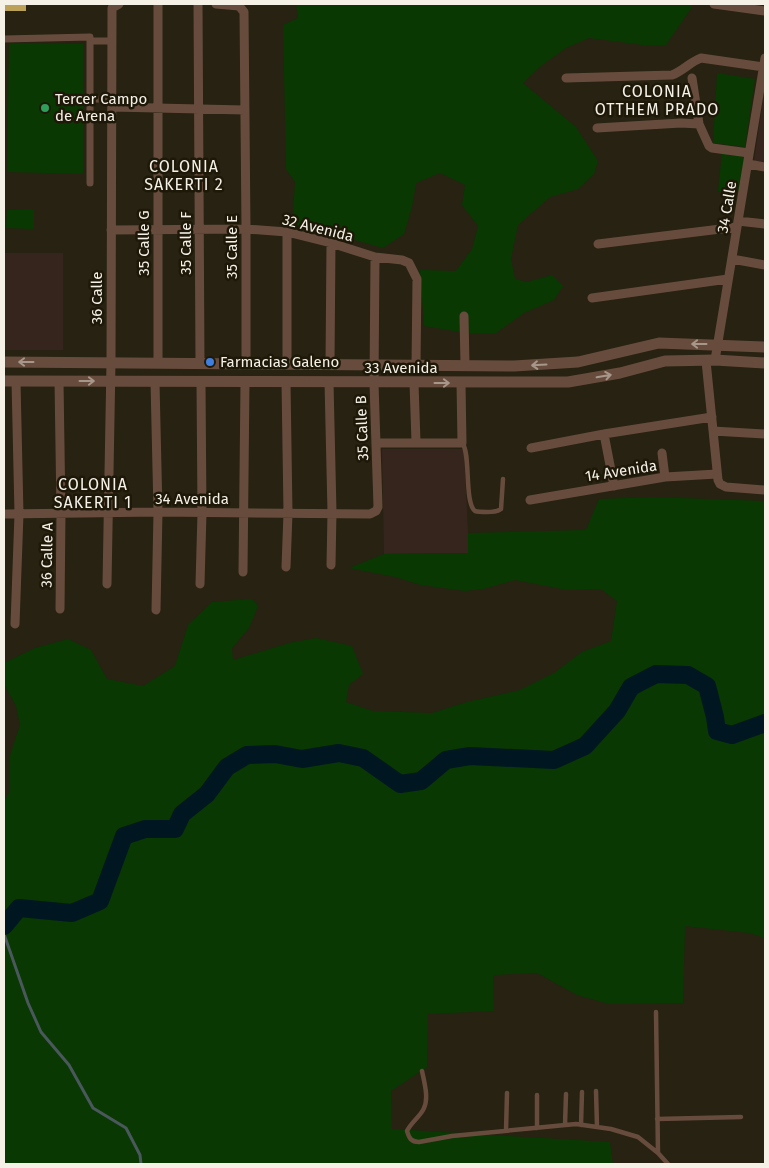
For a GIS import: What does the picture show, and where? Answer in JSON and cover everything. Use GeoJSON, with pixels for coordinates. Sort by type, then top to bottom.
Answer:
{"type":"FeatureCollection","features":[{"type":"Feature","properties":{"kind":"street","name":"36 Calle"},"geometry":{"type":"LineString","coordinates":[[107,584],[110,514],[112,8],[119,4]]}},
{"type":"Feature","properties":{"kind":"street","name":"35 Calle G"},"geometry":{"type":"LineString","coordinates":[[158,4],[158,362]]}},
{"type":"Feature","properties":{"kind":"street","name":"35 Calle F"},"geometry":{"type":"LineString","coordinates":[[198,4],[200,363]]}},
{"type":"Feature","properties":{"kind":"street","name":"35 Calle E"},"geometry":{"type":"LineString","coordinates":[[216,4],[239,6],[244,12],[246,363]]}},
{"type":"Feature","properties":{"kind":"street"},"geometry":{"type":"LineString","coordinates":[[714,4],[765,11]]}},
{"type":"Feature","properties":{"kind":"street"},"geometry":{"type":"LineString","coordinates":[[4,39],[90,37],[90,183]]}},
{"type":"Feature","properties":{"kind":"street"},"geometry":{"type":"LineString","coordinates":[[90,42],[112,41]]}},
{"type":"Feature","properties":{"kind":"street"},"geometry":{"type":"LineString","coordinates":[[566,78],[672,75],[701,58],[765,61]]}},
{"type":"Feature","properties":{"kind":"street","name":"34 Calle"},"geometry":{"type":"LineString","coordinates":[[765,61],[718,344],[710,360],[712,417],[718,480],[720,484],[726,486],[765,490]]}},
{"type":"Feature","properties":{"kind":"street"},"geometry":{"type":"LineString","coordinates":[[692,78],[699,124],[706,141],[712,148],[749,154]]}},
{"type":"Feature","properties":{"kind":"street"},"geometry":{"type":"LineString","coordinates":[[90,99],[157,108],[245,110]]}},
{"type":"Feature","properties":{"kind":"street"},"geometry":{"type":"LineString","coordinates":[[597,128],[680,123],[699,124]]}},
{"type":"Feature","properties":{"kind":"street"},"geometry":{"type":"LineString","coordinates":[[748,164],[765,167]]}},
{"type":"Feature","properties":{"kind":"street"},"geometry":{"type":"LineString","coordinates":[[598,244],[738,224],[765,224]]}},
{"type":"Feature","properties":{"kind":"street","name":"32 Avenida"},"geometry":{"type":"LineString","coordinates":[[111,230],[246,229],[287,232],[375,257],[402,260],[409,264],[417,279],[416,365]]}},
{"type":"Feature","properties":{"kind":"street"},"geometry":{"type":"LineString","coordinates":[[287,232],[287,364]]}},
{"type":"Feature","properties":{"kind":"street"},"geometry":{"type":"LineString","coordinates":[[330,243],[330,364]]}},
{"type":"Feature","properties":{"kind":"street","name":"35 Calle B"},"geometry":{"type":"LineString","coordinates":[[375,257],[374,383],[378,507]]}},
{"type":"Feature","properties":{"kind":"street"},"geometry":{"type":"LineString","coordinates":[[732,259],[765,265]]}},
{"type":"Feature","properties":{"kind":"street"},"geometry":{"type":"LineString","coordinates":[[592,298],[728,279]]}},
{"type":"Feature","properties":{"kind":"street"},"geometry":{"type":"LineString","coordinates":[[464,316],[465,365]]}},
{"type":"Feature","properties":{"kind":"street","name":"33 Avenida"},"geometry":{"type":"LineString","coordinates":[[4,362],[514,366],[578,362],[659,344],[765,346]]}},
{"type":"Feature","properties":{"kind":"street","name":"33 Avenida"},"geometry":{"type":"LineString","coordinates":[[4,381],[568,382],[620,373],[665,361],[710,360],[765,363]]}},
{"type":"Feature","properties":{"kind":"street"},"geometry":{"type":"LineString","coordinates":[[15,624],[19,514],[16,381]]}},
{"type":"Feature","properties":{"kind":"street","name":"36 Calle A"},"geometry":{"type":"LineString","coordinates":[[59,381],[60,609]]}},
{"type":"Feature","properties":{"kind":"street"},"geometry":{"type":"LineString","coordinates":[[155,382],[158,512],[156,610]]}},
{"type":"Feature","properties":{"kind":"street"},"geometry":{"type":"LineString","coordinates":[[200,584],[202,513],[201,382]]}},
{"type":"Feature","properties":{"kind":"street"},"geometry":{"type":"LineString","coordinates":[[243,572],[245,382]]}},
{"type":"Feature","properties":{"kind":"street"},"geometry":{"type":"LineString","coordinates":[[286,382],[288,513],[286,567]]}},
{"type":"Feature","properties":{"kind":"street"},"geometry":{"type":"LineString","coordinates":[[329,382],[332,512],[331,565]]}},
{"type":"Feature","properties":{"kind":"street"},"geometry":{"type":"LineString","coordinates":[[414,383],[416,442]]}},
{"type":"Feature","properties":{"kind":"street"},"geometry":{"type":"LineString","coordinates":[[377,442],[462,443],[461,383]]}},
{"type":"Feature","properties":{"kind":"street"},"geometry":{"type":"LineString","coordinates":[[531,448],[712,417]]}},
{"type":"Feature","properties":{"kind":"street"},"geometry":{"type":"LineString","coordinates":[[713,431],[765,434]]}},
{"type":"Feature","properties":{"kind":"street"},"geometry":{"type":"LineString","coordinates":[[604,434],[614,486]]}},
{"type":"Feature","properties":{"kind":"street"},"geometry":{"type":"LineString","coordinates":[[662,453],[665,477]]}},
{"type":"Feature","properties":{"kind":"street","name":"14 Avenida"},"geometry":{"type":"LineString","coordinates":[[530,500],[665,477],[718,474]]}},
{"type":"Feature","properties":{"kind":"street","name":"34 Avenida"},"geometry":{"type":"LineString","coordinates":[[4,514],[158,512],[332,512],[370,514],[376,511],[378,507]]}},
{"type":"Feature","properties":{"kind":"lane"},"geometry":{"type":"LineString","coordinates":[[462,443],[466,449],[468,484],[476,512],[496,512],[501,509],[503,479]]}},
{"type":"Feature","properties":{"kind":"lane"},"geometry":{"type":"LineString","coordinates":[[656,1012],[658,1153]]}},
{"type":"Feature","properties":{"kind":"lane"},"geometry":{"type":"LineString","coordinates":[[422,1071],[426,1102],[424,1109],[406,1131],[414,1142],[452,1136],[582,1125],[611,1129],[638,1137],[668,1164]]}},
{"type":"Feature","properties":{"kind":"lane"},"geometry":{"type":"LineString","coordinates":[[596,1091],[597,1127]]}},
{"type":"Feature","properties":{"kind":"lane"},"geometry":{"type":"LineString","coordinates":[[582,1092],[582,1125]]}},
{"type":"Feature","properties":{"kind":"lane"},"geometry":{"type":"LineString","coordinates":[[506,1131],[507,1093]]}},
{"type":"Feature","properties":{"kind":"lane"},"geometry":{"type":"LineString","coordinates":[[565,1125],[566,1094]]}},
{"type":"Feature","properties":{"kind":"lane"},"geometry":{"type":"LineString","coordinates":[[537,1095],[537,1128]]}},
{"type":"Feature","properties":{"kind":"lane"},"geometry":{"type":"LineString","coordinates":[[657,1119],[741,1117]]}},
{"type":"Feature","properties":{"kind":"shaded area"},"geometry":{"type":"Polygon","coordinates":[[[765,86],[765,162],[754,161],[765,86]]]}},
{"type":"Feature","properties":{"kind":"shaded area"},"geometry":{"type":"Polygon","coordinates":[[[4,253],[63,253],[63,350],[4,350],[4,253]]]}},
{"type":"Feature","properties":{"kind":"shaded area"},"geometry":{"type":"Polygon","coordinates":[[[382,449],[464,449],[469,553],[384,554],[382,449]]]}},
{"type":"Feature","properties":{"kind":"green space"},"geometry":{"type":"Polygon","coordinates":[[[296,4],[692,4],[692,7],[666,45],[643,45],[589,38],[566,48],[542,65],[523,83],[576,127],[598,161],[594,174],[578,189],[550,197],[518,225],[511,259],[515,279],[527,282],[552,275],[563,286],[554,300],[524,313],[496,333],[466,333],[424,326],[420,270],[456,271],[472,249],[478,226],[462,205],[465,185],[440,173],[416,183],[412,207],[404,234],[383,248],[355,240],[292,228],[295,182],[286,169],[283,25],[298,18],[296,4]]]}},
{"type":"Feature","properties":{"kind":"green space","name":"Tercer Campo de Arena"},"geometry":{"type":"Polygon","coordinates":[[[9,43],[83,44],[83,174],[7,172],[9,43]]]}},
{"type":"Feature","properties":{"kind":"green space"},"geometry":{"type":"Polygon","coordinates":[[[717,73],[755,79],[745,147],[713,143],[717,73]]]}},
{"type":"Feature","properties":{"kind":"green space"},"geometry":{"type":"Polygon","coordinates":[[[722,152],[745,157],[738,194],[718,191],[722,152]]]}},
{"type":"Feature","properties":{"kind":"green space"},"geometry":{"type":"Polygon","coordinates":[[[34,209],[34,229],[6,228],[7,210],[34,209]]]}},
{"type":"Feature","properties":{"kind":"green space"},"geometry":{"type":"Polygon","coordinates":[[[653,497],[765,501],[765,938],[749,933],[685,926],[683,1003],[609,1004],[577,995],[537,973],[493,975],[494,1011],[428,1014],[427,1067],[391,1091],[392,1129],[610,1142],[613,1164],[4,1164],[4,801],[10,791],[10,755],[20,725],[16,706],[4,684],[4,663],[35,648],[68,639],[91,650],[107,679],[143,686],[175,666],[188,625],[212,602],[252,599],[258,606],[249,628],[232,648],[233,660],[289,643],[316,638],[352,646],[363,674],[349,685],[346,702],[373,711],[432,713],[467,702],[520,690],[554,673],[582,652],[611,641],[617,601],[601,589],[567,590],[515,580],[483,589],[465,591],[421,585],[395,577],[349,568],[384,554],[468,553],[468,533],[586,530],[599,499],[653,497]]]}},
{"type":"Feature","properties":{"kind":"building"},"geometry":{"type":"Polygon","coordinates":[[[4,4],[26,4],[26,11],[4,11],[4,4]]]}},
{"type":"Feature","properties":{"kind":"waterway"},"geometry":{"type":"LineString","coordinates":[[4,926],[19,908],[72,913],[100,901],[124,836],[145,829],[175,829],[182,814],[207,794],[227,767],[247,755],[275,754],[302,759],[339,753],[363,758],[400,784],[421,781],[446,760],[470,756],[554,760],[585,746],[617,711],[631,687],[656,674],[688,675],[707,686],[717,731],[732,735],[765,723]]}},
{"type":"Feature","properties":{"kind":"waterway"},"geometry":{"type":"LineString","coordinates":[[4,934],[28,1003],[41,1032],[69,1065],[93,1108],[126,1128],[140,1155],[141,1164]]}},
{"type":"Feature","properties":{"kind":"place","name":"Tercer Campo de Arena"},"geometry":{"type":"Point","coordinates":[45,108]}},
{"type":"Feature","properties":{"kind":"place","name":"Farmacias Galeno"},"geometry":{"type":"Point","coordinates":[210,362]}},
{"type":"Feature","properties":{"kind":"district","name":"COLONIA OTTHEM PRADO"},"geometry":{"type":"Point","coordinates":[657,100]}},
{"type":"Feature","properties":{"kind":"district","name":"COLONIA SAKERTI 2"},"geometry":{"type":"Point","coordinates":[184,175]}},
{"type":"Feature","properties":{"kind":"district","name":"COLONIA SAKERTI 1"},"geometry":{"type":"Point","coordinates":[93,493]}}]}
